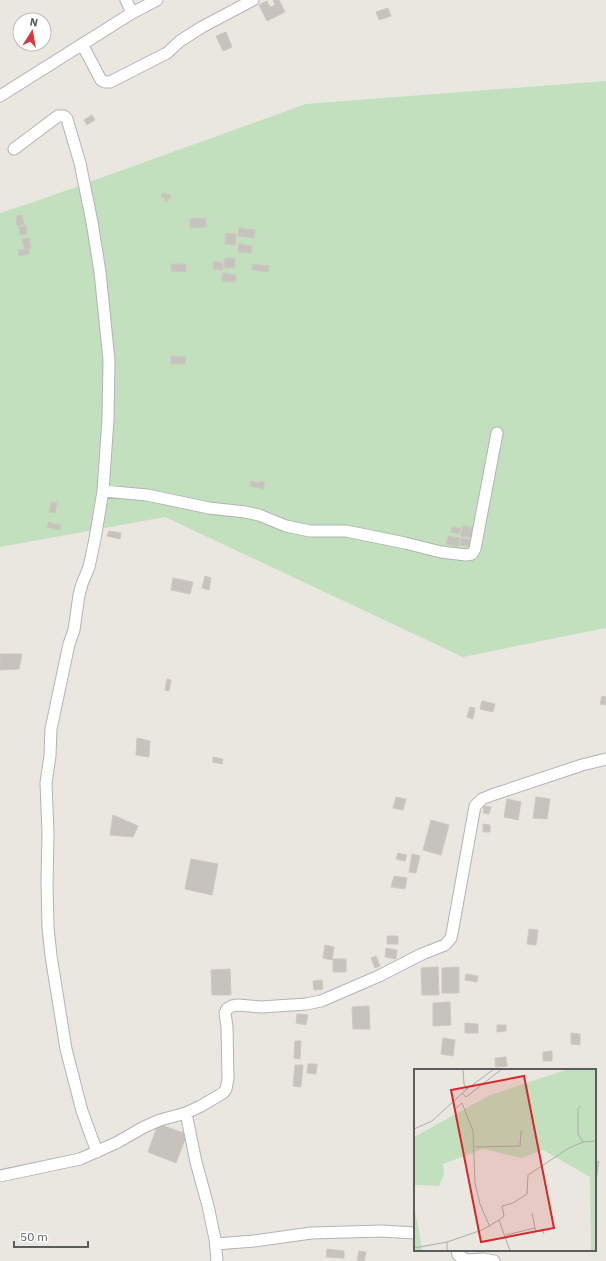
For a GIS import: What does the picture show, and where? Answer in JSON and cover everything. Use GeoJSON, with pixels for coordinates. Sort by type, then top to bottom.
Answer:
{"type":"FeatureCollection","features":[{"type":"Feature","properties":{"kind":"street"},"geometry":{"type":"LineString","coordinates":[[126,0],[132,13]]}},
{"type":"Feature","properties":{"kind":"street"},"geometry":{"type":"LineString","coordinates":[[0,96],[132,13],[157,0]]}},
{"type":"Feature","properties":{"kind":"street"},"geometry":{"type":"LineString","coordinates":[[82,44],[101,80],[110,82],[170,51],[180,41],[202,27],[233,12],[253,0]]}},
{"type":"Feature","properties":{"kind":"street"},"geometry":{"type":"LineString","coordinates":[[14,149],[61,115],[67,120],[80,163],[92,222],[100,272],[109,360],[108,419],[103,491],[89,567],[82,584],[74,630],[50,729],[50,756],[46,783],[48,833],[48,927],[51,956],[66,1049],[82,1111],[97,1152]]}},
{"type":"Feature","properties":{"kind":"street"},"geometry":{"type":"LineString","coordinates":[[103,491],[147,494],[210,508],[259,515],[286,526],[310,531],[359,532],[441,552],[466,555],[472,554],[475,549],[497,433]]}},
{"type":"Feature","properties":{"kind":"street"},"geometry":{"type":"LineString","coordinates":[[0,1176],[80,1159],[116,1143],[144,1127],[160,1120],[186,1113],[223,1093],[226,1089],[228,1079],[227,1027],[224,1013],[226,1009],[238,1005],[261,1007],[306,1004],[321,1001],[445,944],[451,938],[475,806],[482,799],[492,795],[582,765],[606,759]]}},
{"type":"Feature","properties":{"kind":"street"},"geometry":{"type":"LineString","coordinates":[[186,1113],[216,1244],[217,1261]]}},
{"type":"Feature","properties":{"kind":"street"},"geometry":{"type":"LineString","coordinates":[[216,1244],[254,1241],[311,1233],[382,1231],[414,1233]]}},
{"type":"Feature","properties":{"kind":"street"},"geometry":{"type":"LineString","coordinates":[[457,1251],[458,1255],[466,1260],[484,1259],[494,1261]]}},
{"type":"Feature","properties":{"kind":"green space"},"geometry":{"type":"Polygon","coordinates":[[[606,81],[606,628],[463,657],[165,517],[0,547],[0,213],[306,104],[606,81]]]}},
{"type":"Feature","properties":{"kind":"building"},"geometry":{"type":"Polygon","coordinates":[[[273,0],[279,0],[285,12],[267,21],[259,5],[267,1],[270,7],[275,5],[273,0]]]}},
{"type":"Feature","properties":{"kind":"building"},"geometry":{"type":"Polygon","coordinates":[[[388,8],[391,16],[379,20],[376,12],[388,8]]]}},
{"type":"Feature","properties":{"kind":"building"},"geometry":{"type":"Polygon","coordinates":[[[226,32],[232,47],[223,51],[216,36],[226,32]]]}},
{"type":"Feature","properties":{"kind":"building"},"geometry":{"type":"Polygon","coordinates":[[[92,115],[95,120],[87,125],[84,120],[92,115]]]}},
{"type":"Feature","properties":{"kind":"building"},"geometry":{"type":"Polygon","coordinates":[[[162,193],[171,195],[167,202],[164,201],[165,198],[161,197],[162,193]]]}},
{"type":"Feature","properties":{"kind":"building"},"geometry":{"type":"Polygon","coordinates":[[[22,215],[24,224],[17,226],[16,216],[22,215]]]}},
{"type":"Feature","properties":{"kind":"building"},"geometry":{"type":"Polygon","coordinates":[[[206,218],[206,227],[190,228],[190,219],[206,218]]]}},
{"type":"Feature","properties":{"kind":"building"},"geometry":{"type":"Polygon","coordinates":[[[26,225],[27,234],[20,235],[19,227],[26,225]]]}},
{"type":"Feature","properties":{"kind":"building"},"geometry":{"type":"Polygon","coordinates":[[[239,228],[255,230],[254,238],[238,236],[239,228]]]}},
{"type":"Feature","properties":{"kind":"building"},"geometry":{"type":"Polygon","coordinates":[[[226,233],[236,234],[235,245],[225,244],[226,233]]]}},
{"type":"Feature","properties":{"kind":"building"},"geometry":{"type":"Polygon","coordinates":[[[29,238],[31,248],[24,249],[22,239],[29,238]]]}},
{"type":"Feature","properties":{"kind":"building"},"geometry":{"type":"Polygon","coordinates":[[[239,244],[252,246],[251,253],[238,252],[239,244]]]}},
{"type":"Feature","properties":{"kind":"building"},"geometry":{"type":"Polygon","coordinates":[[[29,249],[29,254],[19,256],[18,250],[29,249]]]}},
{"type":"Feature","properties":{"kind":"building"},"geometry":{"type":"Polygon","coordinates":[[[235,258],[235,267],[225,268],[224,259],[235,258]]]}},
{"type":"Feature","properties":{"kind":"building"},"geometry":{"type":"Polygon","coordinates":[[[213,261],[223,263],[223,270],[213,269],[213,261]]]}},
{"type":"Feature","properties":{"kind":"building"},"geometry":{"type":"Polygon","coordinates":[[[171,264],[186,264],[186,272],[171,271],[171,264]]]}},
{"type":"Feature","properties":{"kind":"building"},"geometry":{"type":"Polygon","coordinates":[[[252,264],[269,266],[268,272],[252,270],[252,264]]]}},
{"type":"Feature","properties":{"kind":"building"},"geometry":{"type":"Polygon","coordinates":[[[223,273],[236,275],[235,282],[222,281],[223,273]]]}},
{"type":"Feature","properties":{"kind":"building"},"geometry":{"type":"Polygon","coordinates":[[[171,356],[186,357],[185,364],[171,364],[171,356]]]}},
{"type":"Feature","properties":{"kind":"building"},"geometry":{"type":"Polygon","coordinates":[[[251,481],[260,483],[260,481],[265,482],[263,489],[250,486],[251,481]]]}},
{"type":"Feature","properties":{"kind":"building"},"geometry":{"type":"Polygon","coordinates":[[[51,502],[57,503],[55,513],[49,512],[51,502]]]}},
{"type":"Feature","properties":{"kind":"building"},"geometry":{"type":"Polygon","coordinates":[[[48,522],[61,525],[60,530],[47,527],[48,522]]]}},
{"type":"Feature","properties":{"kind":"building"},"geometry":{"type":"Polygon","coordinates":[[[463,526],[476,528],[474,538],[461,536],[463,526]]]}},
{"type":"Feature","properties":{"kind":"building"},"geometry":{"type":"Polygon","coordinates":[[[452,527],[461,528],[459,534],[451,532],[452,527]]]}},
{"type":"Feature","properties":{"kind":"building"},"geometry":{"type":"Polygon","coordinates":[[[109,531],[121,533],[120,539],[107,536],[109,531]]]}},
{"type":"Feature","properties":{"kind":"building"},"geometry":{"type":"Polygon","coordinates":[[[448,536],[460,538],[458,547],[446,544],[448,536]]]}},
{"type":"Feature","properties":{"kind":"building"},"geometry":{"type":"Polygon","coordinates":[[[462,538],[473,541],[471,547],[460,545],[462,538]]]}},
{"type":"Feature","properties":{"kind":"building"},"geometry":{"type":"Polygon","coordinates":[[[205,576],[211,578],[209,590],[202,588],[205,576]]]}},
{"type":"Feature","properties":{"kind":"building"},"geometry":{"type":"Polygon","coordinates":[[[173,578],[193,582],[190,594],[171,590],[173,578]]]}},
{"type":"Feature","properties":{"kind":"building"},"geometry":{"type":"Polygon","coordinates":[[[0,654],[22,654],[19,669],[0,670],[0,654]]]}},
{"type":"Feature","properties":{"kind":"building"},"geometry":{"type":"Polygon","coordinates":[[[167,679],[171,680],[169,691],[165,690],[167,679]]]}},
{"type":"Feature","properties":{"kind":"building"},"geometry":{"type":"Polygon","coordinates":[[[602,696],[606,697],[606,705],[600,704],[602,696]]]}},
{"type":"Feature","properties":{"kind":"building"},"geometry":{"type":"Polygon","coordinates":[[[482,701],[495,704],[493,712],[480,709],[482,701]]]}},
{"type":"Feature","properties":{"kind":"building"},"geometry":{"type":"Polygon","coordinates":[[[470,707],[475,708],[473,719],[467,717],[470,707]]]}},
{"type":"Feature","properties":{"kind":"building"},"geometry":{"type":"Polygon","coordinates":[[[137,738],[150,741],[149,757],[136,755],[137,738]]]}},
{"type":"Feature","properties":{"kind":"building"},"geometry":{"type":"Polygon","coordinates":[[[213,757],[223,759],[222,764],[213,762],[213,757]]]}},
{"type":"Feature","properties":{"kind":"building"},"geometry":{"type":"Polygon","coordinates":[[[396,797],[406,799],[403,810],[393,808],[396,797]]]}},
{"type":"Feature","properties":{"kind":"building"},"geometry":{"type":"Polygon","coordinates":[[[536,797],[550,799],[547,819],[533,818],[536,797]]]}},
{"type":"Feature","properties":{"kind":"building"},"geometry":{"type":"Polygon","coordinates":[[[507,799],[521,802],[518,820],[504,817],[507,799]]]}},
{"type":"Feature","properties":{"kind":"building"},"geometry":{"type":"Polygon","coordinates":[[[484,806],[491,807],[489,814],[483,813],[484,806]]]}},
{"type":"Feature","properties":{"kind":"building"},"geometry":{"type":"Polygon","coordinates":[[[113,815],[138,826],[133,837],[110,835],[113,815]]]}},
{"type":"Feature","properties":{"kind":"building"},"geometry":{"type":"Polygon","coordinates":[[[431,820],[449,825],[441,855],[423,850],[431,820]]]}},
{"type":"Feature","properties":{"kind":"building"},"geometry":{"type":"Polygon","coordinates":[[[483,824],[490,825],[490,832],[483,832],[483,824]]]}},
{"type":"Feature","properties":{"kind":"building"},"geometry":{"type":"Polygon","coordinates":[[[398,853],[407,855],[405,861],[396,859],[398,853]]]}},
{"type":"Feature","properties":{"kind":"building"},"geometry":{"type":"Polygon","coordinates":[[[412,854],[420,856],[416,873],[409,872],[412,854]]]}},
{"type":"Feature","properties":{"kind":"building"},"geometry":{"type":"Polygon","coordinates":[[[191,859],[218,864],[212,895],[185,889],[191,859]]]}},
{"type":"Feature","properties":{"kind":"building"},"geometry":{"type":"Polygon","coordinates":[[[394,876],[407,878],[405,889],[391,887],[394,876]]]}},
{"type":"Feature","properties":{"kind":"building"},"geometry":{"type":"Polygon","coordinates":[[[529,929],[538,930],[536,945],[527,944],[529,929]]]}},
{"type":"Feature","properties":{"kind":"building"},"geometry":{"type":"Polygon","coordinates":[[[387,936],[398,936],[398,944],[387,944],[387,936]]]}},
{"type":"Feature","properties":{"kind":"building"},"geometry":{"type":"Polygon","coordinates":[[[325,945],[334,947],[332,960],[323,958],[325,945]]]}},
{"type":"Feature","properties":{"kind":"building"},"geometry":{"type":"Polygon","coordinates":[[[386,948],[397,950],[396,959],[385,957],[386,948]]]}},
{"type":"Feature","properties":{"kind":"building"},"geometry":{"type":"Polygon","coordinates":[[[376,956],[380,966],[375,968],[371,958],[376,956]]]}},
{"type":"Feature","properties":{"kind":"building"},"geometry":{"type":"Polygon","coordinates":[[[333,959],[346,959],[346,972],[333,972],[333,959]]]}},
{"type":"Feature","properties":{"kind":"building"},"geometry":{"type":"Polygon","coordinates":[[[438,967],[439,995],[422,995],[421,968],[438,967]]]}},
{"type":"Feature","properties":{"kind":"building"},"geometry":{"type":"Polygon","coordinates":[[[459,967],[459,993],[442,993],[442,968],[459,967]]]}},
{"type":"Feature","properties":{"kind":"building"},"geometry":{"type":"Polygon","coordinates":[[[230,969],[231,995],[212,995],[211,970],[230,969]]]}},
{"type":"Feature","properties":{"kind":"building"},"geometry":{"type":"Polygon","coordinates":[[[466,974],[478,976],[477,982],[465,980],[466,974]]]}},
{"type":"Feature","properties":{"kind":"building"},"geometry":{"type":"Polygon","coordinates":[[[322,980],[323,989],[314,990],[313,981],[322,980]]]}},
{"type":"Feature","properties":{"kind":"building"},"geometry":{"type":"Polygon","coordinates":[[[450,1002],[451,1025],[433,1026],[433,1003],[450,1002]]]}},
{"type":"Feature","properties":{"kind":"building"},"geometry":{"type":"Polygon","coordinates":[[[369,1006],[370,1029],[353,1029],[352,1007],[369,1006]]]}},
{"type":"Feature","properties":{"kind":"building"},"geometry":{"type":"Polygon","coordinates":[[[297,1014],[308,1015],[306,1025],[296,1023],[297,1014]]]}},
{"type":"Feature","properties":{"kind":"building"},"geometry":{"type":"Polygon","coordinates":[[[465,1023],[478,1024],[478,1033],[465,1033],[465,1023]]]}},
{"type":"Feature","properties":{"kind":"building"},"geometry":{"type":"Polygon","coordinates":[[[497,1025],[506,1025],[506,1031],[497,1032],[497,1025]]]}},
{"type":"Feature","properties":{"kind":"building"},"geometry":{"type":"Polygon","coordinates":[[[571,1033],[580,1034],[580,1045],[571,1044],[571,1033]]]}},
{"type":"Feature","properties":{"kind":"building"},"geometry":{"type":"Polygon","coordinates":[[[443,1038],[455,1040],[453,1056],[441,1054],[443,1038]]]}},
{"type":"Feature","properties":{"kind":"building"},"geometry":{"type":"Polygon","coordinates":[[[295,1041],[301,1041],[300,1059],[294,1058],[295,1041]]]}},
{"type":"Feature","properties":{"kind":"building"},"geometry":{"type":"Polygon","coordinates":[[[552,1051],[552,1061],[543,1061],[543,1052],[552,1051]]]}},
{"type":"Feature","properties":{"kind":"building"},"geometry":{"type":"Polygon","coordinates":[[[506,1057],[507,1066],[496,1067],[495,1058],[506,1057]]]}},
{"type":"Feature","properties":{"kind":"building"},"geometry":{"type":"Polygon","coordinates":[[[308,1064],[317,1064],[316,1074],[307,1073],[308,1064]]]}},
{"type":"Feature","properties":{"kind":"building"},"geometry":{"type":"Polygon","coordinates":[[[295,1065],[303,1065],[301,1087],[293,1086],[295,1065]]]}},
{"type":"Feature","properties":{"kind":"building"},"geometry":{"type":"Polygon","coordinates":[[[158,1124],[187,1134],[176,1163],[148,1152],[158,1124]]]}},
{"type":"Feature","properties":{"kind":"building"},"geometry":{"type":"Polygon","coordinates":[[[596,1161],[599,1161],[597,1176],[596,1161]]]}},
{"type":"Feature","properties":{"kind":"building"},"geometry":{"type":"Polygon","coordinates":[[[327,1249],[344,1251],[344,1258],[326,1257],[327,1249]]]}},
{"type":"Feature","properties":{"kind":"building"},"geometry":{"type":"Polygon","coordinates":[[[359,1251],[366,1252],[364,1261],[357,1261],[359,1251]]]}}]}
